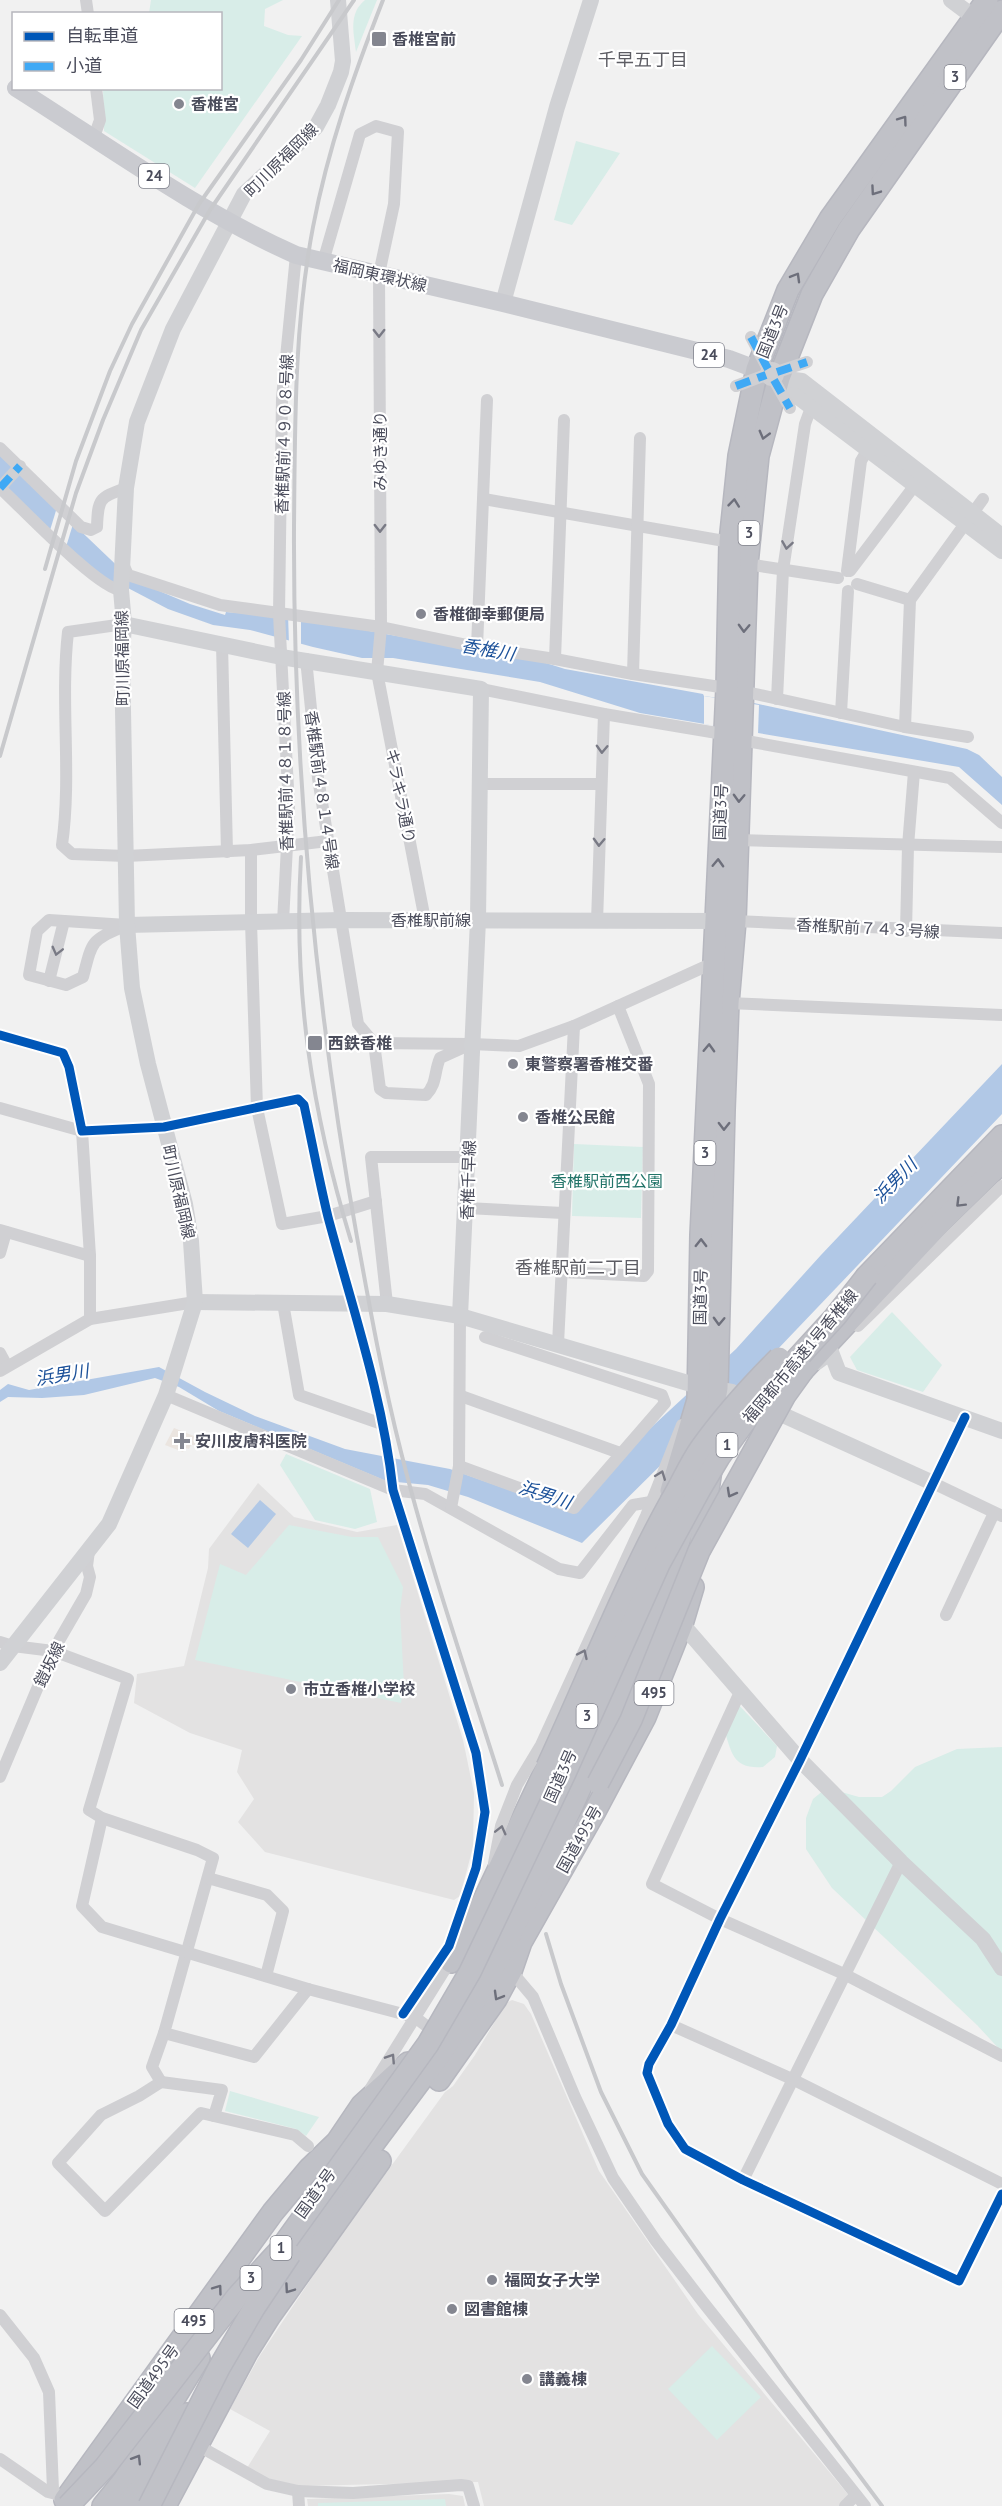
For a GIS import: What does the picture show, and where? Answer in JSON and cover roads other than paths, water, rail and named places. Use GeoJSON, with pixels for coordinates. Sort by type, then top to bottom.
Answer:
{"type":"FeatureCollection","features":[{"type":"Feature","properties":{"kind":"highway","name":"国道3号"},"geometry":{"type":"LineString","coordinates":[[126,2506],[140,2489],[252,2307],[447,2046],[515,1940],[659,1613],[715,1421],[728,1003],[725,921],[734,689],[758,456],[770,374],[788,290],[830,219],[987,0]]}},
{"type":"Feature","properties":{"kind":"highway","name":"国道3号"},"geometry":{"type":"LineString","coordinates":[[734,689],[730,542],[739,456],[770,374],[849,229],[1002,11]]}},
{"type":"Feature","properties":{"kind":"highway","name":"国道3号"},"geometry":{"type":"LineString","coordinates":[[716,1388],[701,1235],[713,963],[725,921],[738,840],[732,737]]}},
{"type":"Feature","properties":{"kind":"highway","name":"福岡都市高速1号香椎線"},"geometry":{"type":"LineString","coordinates":[[629,1642],[670,1544],[719,1458],[777,1379],[835,1317],[867,1276],[1002,1136]]}},
{"type":"Feature","properties":{"kind":"highway","name":"福岡都市高速1号香椎線"},"geometry":{"type":"LineString","coordinates":[[629,1642],[711,1494],[760,1421],[803,1370],[936,1228],[1002,1162]]}},
{"type":"Feature","properties":{"kind":"highway"},"geometry":{"type":"LineString","coordinates":[[457,1970],[485,1898],[547,1767],[612,1620],[652,1536],[701,1448],[757,1380],[867,1276]]}},
{"type":"Feature","properties":{"kind":"highway"},"geometry":{"type":"LineString","coordinates":[[515,1940],[631,1720],[699,1551],[786,1395],[803,1370]]}},
{"type":"Feature","properties":{"kind":"highway","name":"国道3号"},"geometry":{"type":"LineString","coordinates":[[103,2506],[124,2480],[235,2299],[413,2059],[425,2024],[551,1798],[639,1601],[678,1448],[698,1400],[716,1388]]}},
{"type":"Feature","properties":{"kind":"highway","name":"国道495号"},"geometry":{"type":"LineString","coordinates":[[165,2506],[247,2352],[322,2241],[461,2052],[496,1999],[511,1971],[515,1940],[595,1812],[645,1717],[682,1624],[697,1571],[715,1421]]}},
{"type":"Feature","properties":{"kind":"highway","name":"1"},"geometry":{"type":"LineString","coordinates":[[62,2502],[105,2467],[237,2297],[279,2251],[428,2044],[470,1972],[629,1642]]}},
{"type":"Feature","properties":{"kind":"highway","name":"1"},"geometry":{"type":"LineString","coordinates":[[148,2506],[219,2368],[254,2308],[288,2257],[433,2058],[484,1977],[584,1751],[629,1642]]}},
{"type":"Feature","properties":{"kind":"highway","name":"国道495号"},"geometry":{"type":"LineString","coordinates":[[62,2502],[273,2212],[309,2169],[336,2142],[362,2105],[413,2059]]}},
{"type":"Feature","properties":{"kind":"highway","name":"国道495号"},"geometry":{"type":"LineString","coordinates":[[322,2241],[371,2149]]}},
{"type":"Feature","properties":{"kind":"main road","name":"福岡東環状線"},"geometry":{"type":"LineString","coordinates":[[18,90],[228,221],[296,255],[729,359],[770,374]]}},
{"type":"Feature","properties":{"kind":"street","name":"町川原福岡線"},"geometry":{"type":"LineString","coordinates":[[167,1392],[195,1302],[191,1241],[185,1204],[164,1127],[132,988],[127,925],[122,656],[124,624],[120,590],[126,488],[141,412],[173,329],[228,221],[244,194],[316,127],[328,105],[343,61],[338,0]]}},
{"type":"Feature","properties":{"kind":"street"},"geometry":{"type":"LineString","coordinates":[[503,303],[557,106],[591,0]]}},
{"type":"Feature","properties":{"kind":"street"},"geometry":{"type":"LineString","coordinates":[[951,0],[975,18]]}},
{"type":"Feature","properties":{"kind":"street"},"geometry":{"type":"LineString","coordinates":[[94,137],[100,120],[96,90]]}},
{"type":"Feature","properties":{"kind":"street","name":"みゆき通り"},"geometry":{"type":"LineString","coordinates":[[323,262],[360,134],[376,126],[398,132],[394,204],[379,274],[380,630],[378,665]]}},
{"type":"Feature","properties":{"kind":"street","name":"香椎駅前４９０８号線"},"geometry":{"type":"LineString","coordinates":[[281,657],[279,614],[282,398],[296,255]]}},
{"type":"Feature","properties":{"kind":"street"},"geometry":{"type":"LineString","coordinates":[[752,337],[790,408]]}},
{"type":"Feature","properties":{"kind":"street"},"geometry":{"type":"LineString","coordinates":[[736,386],[807,362]]}},
{"type":"Feature","properties":{"kind":"street"},"geometry":{"type":"LineString","coordinates":[[770,374],[915,485],[1002,536]]}},
{"type":"Feature","properties":{"kind":"street"},"geometry":{"type":"LineString","coordinates":[[770,374],[802,381],[969,518],[1002,551]]}},
{"type":"Feature","properties":{"kind":"street"},"geometry":{"type":"LineString","coordinates":[[477,648],[487,400]]}},
{"type":"Feature","properties":{"kind":"street"},"geometry":{"type":"LineString","coordinates":[[777,699],[783,570],[805,424],[812,405]]}},
{"type":"Feature","properties":{"kind":"street"},"geometry":{"type":"LineString","coordinates":[[555,659],[564,420]]}},
{"type":"Feature","properties":{"kind":"street"},"geometry":{"type":"LineString","coordinates":[[633,674],[640,438]]}},
{"type":"Feature","properties":{"kind":"street"},"geometry":{"type":"LineString","coordinates":[[0,448],[81,527],[91,530],[97,527],[98,504],[104,496],[126,488]]}},
{"type":"Feature","properties":{"kind":"street"},"geometry":{"type":"LineString","coordinates":[[868,449],[861,461],[847,561],[840,587],[853,587],[910,600]]}},
{"type":"Feature","properties":{"kind":"street"},"geometry":{"type":"LineString","coordinates":[[20,466],[0,488],[92,575],[114,590],[120,590]]}},
{"type":"Feature","properties":{"kind":"street"},"geometry":{"type":"LineString","coordinates":[[845,573],[915,485]]}},
{"type":"Feature","properties":{"kind":"street"},"geometry":{"type":"LineString","coordinates":[[484,499],[730,542]]}},
{"type":"Feature","properties":{"kind":"street"},"geometry":{"type":"LineString","coordinates":[[905,727],[910,600],[983,499]]}},
{"type":"Feature","properties":{"kind":"street"},"geometry":{"type":"LineString","coordinates":[[122,562],[128,575],[220,605],[734,689],[905,727],[968,737]]}},
{"type":"Feature","properties":{"kind":"street"},"geometry":{"type":"LineString","coordinates":[[747,564],[783,570],[845,573],[857,577],[853,587],[841,713]]}},
{"type":"Feature","properties":{"kind":"street"},"geometry":{"type":"LineString","coordinates":[[328,841],[226,852],[126,856],[72,854],[62,845],[65,824],[68,632],[124,624],[281,657],[378,665],[604,714],[950,778],[1002,823]]}},
{"type":"Feature","properties":{"kind":"street"},"geometry":{"type":"LineString","coordinates":[[222,644],[226,852]]}},
{"type":"Feature","properties":{"kind":"street","name":"香椎駅前４８１８号線"},"geometry":{"type":"LineString","coordinates":[[281,657],[289,808],[283,922]]}},
{"type":"Feature","properties":{"kind":"street","name":"香椎駅前４８１４号線"},"geometry":{"type":"LineString","coordinates":[[306,659],[318,778],[358,1024],[374,1043]]}},
{"type":"Feature","properties":{"kind":"street","name":"キラキラ通り"},"geometry":{"type":"LineString","coordinates":[[378,665],[425,920]]}},
{"type":"Feature","properties":{"kind":"street","name":"香椎千早線"},"geometry":{"type":"LineString","coordinates":[[460,1316],[467,1208],[471,1044],[478,920],[481,689]]}},
{"type":"Feature","properties":{"kind":"street"},"geometry":{"type":"LineString","coordinates":[[597,922],[604,714]]}},
{"type":"Feature","properties":{"kind":"street"},"geometry":{"type":"LineString","coordinates":[[906,931],[908,846],[914,772]]}},
{"type":"Feature","properties":{"kind":"street"},"geometry":{"type":"LineString","coordinates":[[480,784],[601,784]]}},
{"type":"Feature","properties":{"kind":"street"},"geometry":{"type":"LineString","coordinates":[[738,840],[1002,847]]}},
{"type":"Feature","properties":{"kind":"street"},"geometry":{"type":"LineString","coordinates":[[251,850],[257,1108],[282,1224],[328,1216],[376,1201]]}},
{"type":"Feature","properties":{"kind":"street"},"geometry":{"type":"LineString","coordinates":[[49,920],[127,925],[96,938],[89,952],[83,977],[66,985],[29,975],[37,931],[49,920]]}},
{"type":"Feature","properties":{"kind":"street","name":"香椎駅前線"},"geometry":{"type":"LineString","coordinates":[[127,925],[342,920],[725,921]]}},
{"type":"Feature","properties":{"kind":"street"},"geometry":{"type":"LineString","coordinates":[[49,981],[64,921]]}},
{"type":"Feature","properties":{"kind":"street","name":"香椎駅前７４３号線"},"geometry":{"type":"LineString","coordinates":[[725,921],[906,931],[1002,933]]}},
{"type":"Feature","properties":{"kind":"street"},"geometry":{"type":"LineString","coordinates":[[471,1044],[440,1058],[436,1067],[434,1086],[426,1095],[386,1093],[380,1089],[374,1043],[471,1044],[519,1046],[574,1026],[713,963]]}},
{"type":"Feature","properties":{"kind":"street"},"geometry":{"type":"LineString","coordinates":[[728,1003],[1002,1015]]}},
{"type":"Feature","properties":{"kind":"street"},"geometry":{"type":"LineString","coordinates":[[563,1272],[644,1276],[648,1271],[649,1084],[618,1006]]}},
{"type":"Feature","properties":{"kind":"street"},"geometry":{"type":"LineString","coordinates":[[558,1344],[574,1026]]}},
{"type":"Feature","properties":{"kind":"street"},"geometry":{"type":"LineString","coordinates":[[0,1035],[63,1053],[69,1067],[82,1131],[90,1256],[90,1319]]}},
{"type":"Feature","properties":{"kind":"street"},"geometry":{"type":"LineString","coordinates":[[0,1108],[82,1131],[164,1127],[298,1099],[304,1105],[328,1216],[353,1303],[382,1424],[389,1455],[393,1490],[476,1753],[485,1812],[476,1868],[449,1946],[403,2014]]}},
{"type":"Feature","properties":{"kind":"street"},"geometry":{"type":"LineString","coordinates":[[387,1304],[371,1157],[469,1157]]}},
{"type":"Feature","properties":{"kind":"street"},"geometry":{"type":"LineString","coordinates":[[768,1407],[823,1356],[831,1352],[1002,1186]]}},
{"type":"Feature","properties":{"kind":"street"},"geometry":{"type":"LineString","coordinates":[[467,1208],[563,1213]]}},
{"type":"Feature","properties":{"kind":"street"},"geometry":{"type":"LineString","coordinates":[[0,1253],[3,1231],[90,1256]]}},
{"type":"Feature","properties":{"kind":"street"},"geometry":{"type":"LineString","coordinates":[[0,1353],[4,1368],[90,1319],[195,1302],[387,1304],[460,1316],[716,1388],[768,1407],[998,1515],[946,1615]]}},
{"type":"Feature","properties":{"kind":"street"},"geometry":{"type":"LineString","coordinates":[[283,1303],[299,1395],[382,1424]]}},
{"type":"Feature","properties":{"kind":"street"},"geometry":{"type":"LineString","coordinates":[[451,1508],[459,1466],[460,1316]]}},
{"type":"Feature","properties":{"kind":"street"},"geometry":{"type":"LineString","coordinates":[[459,1466],[574,1508],[664,1403],[663,1395],[485,1337]]}},
{"type":"Feature","properties":{"kind":"street"},"geometry":{"type":"LineString","coordinates":[[831,1352],[839,1372],[1002,1431]]}},
{"type":"Feature","properties":{"kind":"street"},"geometry":{"type":"LineString","coordinates":[[0,1663],[7,1644],[89,1551],[109,1524],[167,1392],[393,1490],[425,1494],[559,1569],[580,1573],[633,1505],[651,1502]]}},
{"type":"Feature","properties":{"kind":"street"},"geometry":{"type":"LineString","coordinates":[[461,1396],[620,1453]]}},
{"type":"Feature","properties":{"kind":"street"},"geometry":{"type":"LineString","coordinates":[[965,1416],[800,1760],[720,1919],[671,2025],[649,2064],[647,2073],[668,2124],[685,2149],[743,2180],[959,2281],[1002,2194]]}},
{"type":"Feature","properties":{"kind":"street"},"geometry":{"type":"LineString","coordinates":[[457,1970],[491,1880],[501,1826],[517,1785],[541,1745],[651,1502],[678,1448]]}},
{"type":"Feature","properties":{"kind":"street","name":"鎧坂線"},"geometry":{"type":"LineString","coordinates":[[0,1778],[53,1651],[86,1594],[90,1577],[87,1566],[89,1551]]}},
{"type":"Feature","properties":{"kind":"street"},"geometry":{"type":"LineString","coordinates":[[682,1624],[800,1760],[901,1862],[983,1939],[1002,1968]]}},
{"type":"Feature","properties":{"kind":"street"},"geometry":{"type":"LineString","coordinates":[[7,1644],[53,1651],[128,1679],[89,1810],[102,1818],[213,1858],[188,1954],[152,2067],[161,2082]]}},
{"type":"Feature","properties":{"kind":"street"},"geometry":{"type":"LineString","coordinates":[[740,1692],[652,1884],[720,1919],[844,1974],[1002,2056]]}},
{"type":"Feature","properties":{"kind":"street"},"geometry":{"type":"LineString","coordinates":[[102,1818],[82,1906],[102,1927],[308,1989],[403,2014],[425,2024],[336,2142]]}},
{"type":"Feature","properties":{"kind":"street"},"geometry":{"type":"LineString","coordinates":[[743,2180],[901,1862]]}},
{"type":"Feature","properties":{"kind":"street"},"geometry":{"type":"LineString","coordinates":[[208,1878],[267,1895],[283,1911],[266,1976]]}},
{"type":"Feature","properties":{"kind":"street"},"geometry":{"type":"LineString","coordinates":[[511,1971],[533,1997],[575,2097],[613,2178],[656,2241],[865,2506]]}},
{"type":"Feature","properties":{"kind":"street"},"geometry":{"type":"LineString","coordinates":[[164,2033],[254,2057],[308,1989]]}},
{"type":"Feature","properties":{"kind":"street"},"geometry":{"type":"LineString","coordinates":[[671,2025],[792,2079],[1002,2184]]}},
{"type":"Feature","properties":{"kind":"street"},"geometry":{"type":"LineString","coordinates":[[214,2116],[222,2090],[161,2082],[101,2115],[58,2163],[105,2211],[201,2113],[214,2116],[295,2134],[308,2146]]}},
{"type":"Feature","properties":{"kind":"street"},"geometry":{"type":"LineString","coordinates":[[0,2315],[34,2358],[49,2392],[53,2490],[62,2502]]}},
{"type":"Feature","properties":{"kind":"street"},"geometry":{"type":"LineString","coordinates":[[197,2445],[267,2484],[298,2492],[353,2493],[461,2485],[468,2486],[474,2506]]}},
{"type":"Feature","properties":{"kind":"street"},"geometry":{"type":"LineString","coordinates":[[0,2459],[62,2502]]}},
{"type":"Feature","properties":{"kind":"street"},"geometry":{"type":"LineString","coordinates":[[298,2492],[299,2506]]}},
{"type":"Feature","properties":{"kind":"street"},"geometry":{"type":"LineString","coordinates":[[845,2506],[856,2495]]}},
{"type":"Feature","properties":{"kind":"water"},"geometry":{"type":"Polygon","coordinates":[[[0,454],[131,579],[190,604],[225,615],[226,612],[292,617],[546,663],[565,669],[704,696],[754,703],[967,749],[979,755],[1002,777],[1002,805],[959,767],[640,713],[540,682],[393,658],[362,658],[250,630],[213,625],[168,609],[126,587],[106,582],[0,484],[0,454]]]}},
{"type":"Feature","properties":{"kind":"water","name":"浜男川"},"geometry":{"type":"Polygon","coordinates":[[[1002,1064],[1002,1114],[776,1351],[582,1543],[468,1497],[428,1485],[386,1481],[219,1411],[179,1387],[155,1378],[84,1395],[42,1398],[8,1397],[0,1402],[0,1390],[8,1384],[29,1390],[159,1367],[255,1416],[345,1449],[450,1469],[571,1512],[643,1435],[736,1349],[821,1255],[1002,1064]]]}},
{"type":"Feature","properties":{"kind":"water"},"geometry":{"type":"Polygon","coordinates":[[[260,1500],[276,1514],[248,1548],[231,1534],[260,1500]]]}},
{"type":"Feature","properties":{"kind":"railway"},"geometry":{"type":"LineString","coordinates":[[45,569],[76,461],[110,371],[132,324],[199,204],[301,60],[339,0]]}},
{"type":"Feature","properties":{"kind":"railway"},"geometry":{"type":"LineString","coordinates":[[0,756],[76,493],[103,420],[141,330],[210,210],[354,0]]}},
{"type":"Feature","properties":{"kind":"railway"},"geometry":{"type":"LineString","coordinates":[[383,0],[352,84],[326,169],[313,227],[302,301],[297,376],[294,527],[302,795],[309,884],[329,1061],[342,1149],[377,1345],[412,1494],[502,1785]]}},
{"type":"Feature","properties":{"kind":"railway"},"geometry":{"type":"LineString","coordinates":[[301,857],[300,956],[308,1051],[326,1146],[351,1241]]}},
{"type":"Feature","properties":{"kind":"railway"},"geometry":{"type":"LineString","coordinates":[[546,1934],[561,1984],[601,2092],[642,2174],[786,2377],[882,2506]]}},
{"type":"Feature","properties":{"kind":"place","name":"香椎宮前"},"geometry":{"type":"Point","coordinates":[379,39]}},
{"type":"Feature","properties":{"kind":"place","name":"香椎宮"},"geometry":{"type":"Point","coordinates":[179,104]}},
{"type":"Feature","properties":{"kind":"place","name":"香椎御幸郵便局"},"geometry":{"type":"Point","coordinates":[421,614]}},
{"type":"Feature","properties":{"kind":"place","name":"西鉄香椎"},"geometry":{"type":"Point","coordinates":[315,1043]}},
{"type":"Feature","properties":{"kind":"place","name":"東警察署香椎交番"},"geometry":{"type":"Point","coordinates":[513,1064]}},
{"type":"Feature","properties":{"kind":"place","name":"香椎公民館"},"geometry":{"type":"Point","coordinates":[523,1117]}},
{"type":"Feature","properties":{"kind":"place","name":"安川皮膚科医院"},"geometry":{"type":"Point","coordinates":[182,1441]}},
{"type":"Feature","properties":{"kind":"place","name":"市立香椎小学校"},"geometry":{"type":"Point","coordinates":[291,1689]}},
{"type":"Feature","properties":{"kind":"place","name":"福岡女子大学"},"geometry":{"type":"Point","coordinates":[492,2280]}},
{"type":"Feature","properties":{"kind":"place","name":"図書館棟"},"geometry":{"type":"Point","coordinates":[452,2309]}},
{"type":"Feature","properties":{"kind":"place","name":"講義棟"},"geometry":{"type":"Point","coordinates":[527,2379]}},
{"type":"Feature","properties":{"kind":"district","name":"千早五丁目"},"geometry":{"type":"Point","coordinates":[643,60]}},
{"type":"Feature","properties":{"kind":"district","name":"香椎駅前二丁目"},"geometry":{"type":"Point","coordinates":[578,1268]}},
{"type":"Feature","properties":{"kind":"water label","name":"香椎川"},"geometry":{"type":"Point","coordinates":[488,650]}},
{"type":"Feature","properties":{"kind":"park label","name":"香椎駅前西公園"},"geometry":{"type":"Point","coordinates":[607,1181]}}]}
